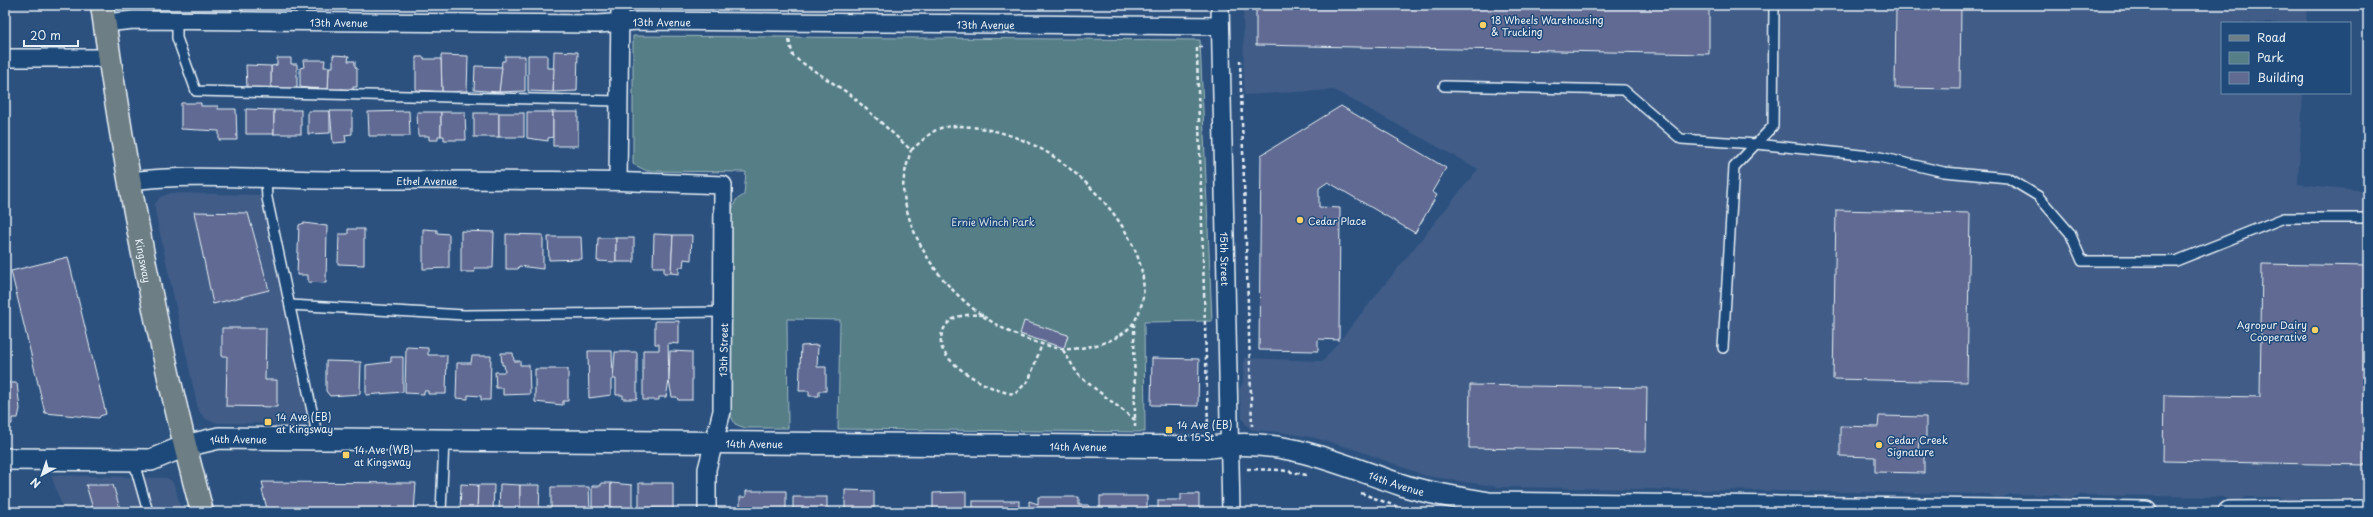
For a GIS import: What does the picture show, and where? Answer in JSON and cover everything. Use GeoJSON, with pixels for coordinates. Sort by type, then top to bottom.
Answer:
{"type":"FeatureCollection","features":[{"type":"Feature","properties":{"kind":"main road","name":"Kingsway"},"geometry":{"type":"LineString","coordinates":[[103,14],[130,181],[185,446],[202,512]]}},
{"type":"Feature","properties":{"kind":"street"},"geometry":{"type":"LineString","coordinates":[[618,181],[620,5]]}},
{"type":"Feature","properties":{"kind":"street","name":"15th Street"},"geometry":{"type":"LineString","coordinates":[[1220,5],[1231,512]]}},
{"type":"Feature","properties":{"kind":"street","name":"13th Avenue"},"geometry":{"type":"LineString","coordinates":[[103,14],[134,20],[177,22],[237,13],[619,24],[638,22],[777,22],[1220,26]]}},
{"type":"Feature","properties":{"kind":"street"},"geometry":{"type":"LineString","coordinates":[[5,58],[109,58]]}},
{"type":"Feature","properties":{"kind":"street","name":"Ethel Avenue"},"geometry":{"type":"LineString","coordinates":[[130,181],[161,177],[266,180],[618,181],[723,185]]}},
{"type":"Feature","properties":{"kind":"street","name":"13th Street"},"geometry":{"type":"LineString","coordinates":[[707,512],[707,469],[722,411],[723,185]]}},
{"type":"Feature","properties":{"kind":"street","name":"14th Avenue"},"geometry":{"type":"LineString","coordinates":[[5,459],[151,460],[185,446],[219,438],[1210,447],[1229,444],[1310,453],[1402,485],[1438,495],[1488,503],[1739,509],[2146,512]]}},
{"type":"Feature","properties":{"kind":"street"},"geometry":{"type":"LineString","coordinates":[[2229,512],[2368,511]]}},
{"type":"Feature","properties":{"kind":"lane"},"geometry":{"type":"LineString","coordinates":[[1723,348],[1734,167],[1773,126],[1774,5]]}},
{"type":"Feature","properties":{"kind":"lane"},"geometry":{"type":"LineString","coordinates":[[177,22],[177,38],[196,91],[618,101]]}},
{"type":"Feature","properties":{"kind":"lane"},"geometry":{"type":"LineString","coordinates":[[1444,86],[1624,90],[1681,139],[1756,144],[1880,157],[1944,172],[2008,178],[2038,196],[2070,233],[2082,261],[2176,261],[2284,218],[2368,218]]}},
{"type":"Feature","properties":{"kind":"lane"},"geometry":{"type":"LineString","coordinates":[[266,180],[267,198],[318,439]]}},
{"type":"Feature","properties":{"kind":"lane"},"geometry":{"type":"LineString","coordinates":[[290,305],[464,315],[723,312]]}},
{"type":"Feature","properties":{"kind":"lane"},"geometry":{"type":"LineString","coordinates":[[441,512],[444,440]]}},
{"type":"Feature","properties":{"kind":"lane"},"geometry":{"type":"LineString","coordinates":[[133,459],[148,512]]}},
{"type":"Feature","properties":{"kind":"path"},"geometry":{"type":"LineString","coordinates":[[788,35],[789,46],[798,60],[852,95],[911,150]]}},
{"type":"Feature","properties":{"kind":"path"},"geometry":{"type":"LineString","coordinates":[[1197,47],[1208,427]]}},
{"type":"Feature","properties":{"kind":"path"},"geometry":{"type":"LineString","coordinates":[[1238,52],[1242,66],[1252,430]]}},
{"type":"Feature","properties":{"kind":"path"},"geometry":{"type":"LineString","coordinates":[[1134,322],[1109,342],[1063,350],[1012,333],[984,315],[949,286],[933,266],[917,238],[909,219],[903,194],[905,171],[911,150],[937,130],[964,125],[992,130],[1020,138],[1044,150],[1065,165],[1107,205],[1134,246],[1142,270],[1144,295],[1134,322],[1136,446]]}},
{"type":"Feature","properties":{"kind":"path"},"geometry":{"type":"LineString","coordinates":[[984,315],[968,314],[953,318],[944,327],[941,336],[942,347],[948,357],[970,376],[1006,394],[1015,394],[1029,380],[1042,344]]}},
{"type":"Feature","properties":{"kind":"path"},"geometry":{"type":"LineString","coordinates":[[1063,350],[1079,376],[1135,420]]}},
{"type":"Feature","properties":{"kind":"path"},"geometry":{"type":"LineString","coordinates":[[1249,469],[1281,470],[1309,476]]}},
{"type":"Feature","properties":{"kind":"path"},"geometry":{"type":"LineString","coordinates":[[1360,493],[1411,512]]}},
{"type":"Feature","properties":{"kind":"shaded area"},"geometry":{"type":"Polygon","coordinates":[[[1243,5],[2307,5],[2306,22],[2221,22],[2221,94],[2303,94],[2298,184],[2368,191],[2368,498],[2353,498],[2347,502],[2340,502],[2332,498],[2299,498],[2287,502],[2279,497],[2245,497],[2235,503],[2223,497],[2079,495],[2067,500],[2057,495],[2010,494],[1998,500],[1989,494],[1499,487],[1426,476],[1357,450],[1315,438],[1281,432],[1252,430],[1246,425],[1242,418],[1239,390],[1243,382],[1244,358],[1323,361],[1478,169],[1334,90],[1244,95],[1243,5]]]}},
{"type":"Feature","properties":{"kind":"shaded area"},"geometry":{"type":"Polygon","coordinates":[[[171,193],[267,195],[316,424],[218,423],[207,420],[201,414],[198,409],[155,211],[155,204],[160,197],[171,193]]]}},
{"type":"Feature","properties":{"kind":"shaded area"},"geometry":{"type":"Polygon","coordinates":[[[51,475],[167,478],[172,481],[175,487],[182,512],[64,512],[51,475]]]}},
{"type":"Feature","properties":{"kind":"green space","name":"Ernie Winch Park"},"geometry":{"type":"Polygon","coordinates":[[[633,36],[1200,40],[1212,321],[1144,322],[1145,432],[838,429],[840,320],[787,319],[788,428],[745,428],[735,424],[731,416],[732,210],[736,200],[744,195],[746,172],[647,171],[633,164],[633,36]]]}},
{"type":"Feature","properties":{"kind":"building"},"geometry":{"type":"Polygon","coordinates":[[[5,5],[33,5],[33,7],[5,7],[5,5]]]}},
{"type":"Feature","properties":{"kind":"building","name":"18 Wheels Warehousing & Trucking"},"geometry":{"type":"Polygon","coordinates":[[[1256,5],[1709,5],[1709,54],[1256,45],[1256,5]]]}},
{"type":"Feature","properties":{"kind":"building"},"geometry":{"type":"Polygon","coordinates":[[[1896,5],[1961,5],[1960,89],[1895,88],[1896,5]]]}},
{"type":"Feature","properties":{"kind":"building"},"geometry":{"type":"Polygon","coordinates":[[[554,51],[578,52],[577,91],[553,92],[554,51]]]}},
{"type":"Feature","properties":{"kind":"building"},"geometry":{"type":"Polygon","coordinates":[[[333,55],[349,56],[348,61],[355,61],[355,67],[357,68],[357,87],[353,87],[353,90],[340,89],[339,91],[328,91],[329,67],[333,67],[333,55]]]}},
{"type":"Feature","properties":{"kind":"building"},"geometry":{"type":"Polygon","coordinates":[[[441,55],[468,56],[467,91],[442,92],[441,55]]]}},
{"type":"Feature","properties":{"kind":"building"},"geometry":{"type":"Polygon","coordinates":[[[528,55],[547,55],[547,68],[554,68],[553,92],[528,91],[528,55]]]}},
{"type":"Feature","properties":{"kind":"building"},"geometry":{"type":"Polygon","coordinates":[[[505,56],[525,56],[525,91],[499,92],[502,61],[505,61],[505,56]]]}},
{"type":"Feature","properties":{"kind":"building"},"geometry":{"type":"Polygon","coordinates":[[[416,57],[424,57],[424,59],[441,59],[442,92],[416,90],[416,57]]]}},
{"type":"Feature","properties":{"kind":"building"},"geometry":{"type":"Polygon","coordinates":[[[277,58],[291,58],[291,64],[297,64],[297,89],[271,91],[271,66],[277,65],[277,58]]]}},
{"type":"Feature","properties":{"kind":"building"},"geometry":{"type":"Polygon","coordinates":[[[303,60],[325,60],[324,67],[329,67],[328,91],[300,87],[300,68],[304,67],[303,60]]]}},
{"type":"Feature","properties":{"kind":"building"},"geometry":{"type":"Polygon","coordinates":[[[246,65],[271,66],[271,91],[247,88],[246,65]]]}},
{"type":"Feature","properties":{"kind":"building"},"geometry":{"type":"Polygon","coordinates":[[[475,66],[502,67],[499,92],[474,90],[475,66]]]}},
{"type":"Feature","properties":{"kind":"building"},"geometry":{"type":"Polygon","coordinates":[[[181,103],[201,103],[201,106],[218,106],[218,109],[236,109],[237,140],[219,140],[219,131],[181,129],[181,103]]]}},
{"type":"Feature","properties":{"kind":"building","name":"Cedar Place"},"geometry":{"type":"Polygon","coordinates":[[[1341,106],[1446,168],[1432,192],[1437,195],[1415,233],[1328,182],[1319,188],[1319,207],[1340,208],[1339,340],[1318,339],[1318,351],[1259,350],[1261,155],[1341,106]]]}},
{"type":"Feature","properties":{"kind":"building"},"geometry":{"type":"Polygon","coordinates":[[[246,109],[274,110],[274,134],[246,134],[246,109]]]}},
{"type":"Feature","properties":{"kind":"building"},"geometry":{"type":"Polygon","coordinates":[[[274,110],[301,110],[301,134],[274,134],[274,110]]]}},
{"type":"Feature","properties":{"kind":"building"},"geometry":{"type":"Polygon","coordinates":[[[308,111],[330,111],[330,133],[308,134],[308,111]]]}},
{"type":"Feature","properties":{"kind":"building"},"geometry":{"type":"Polygon","coordinates":[[[330,111],[352,111],[352,134],[345,135],[346,142],[333,143],[330,111]]]}},
{"type":"Feature","properties":{"kind":"building"},"geometry":{"type":"Polygon","coordinates":[[[409,111],[410,136],[369,136],[368,112],[409,111]]]}},
{"type":"Feature","properties":{"kind":"building"},"geometry":{"type":"Polygon","coordinates":[[[417,112],[441,112],[441,136],[438,136],[438,140],[429,140],[429,136],[418,136],[417,112]]]}},
{"type":"Feature","properties":{"kind":"building"},"geometry":{"type":"Polygon","coordinates":[[[441,112],[465,112],[466,140],[444,140],[444,136],[441,136],[441,112]]]}},
{"type":"Feature","properties":{"kind":"building"},"geometry":{"type":"Polygon","coordinates":[[[527,112],[553,112],[553,137],[548,138],[548,141],[527,138],[527,112]]]}},
{"type":"Feature","properties":{"kind":"building"},"geometry":{"type":"Polygon","coordinates":[[[553,112],[578,112],[578,146],[553,146],[553,112]]]}},
{"type":"Feature","properties":{"kind":"building"},"geometry":{"type":"Polygon","coordinates":[[[474,113],[499,113],[499,137],[474,137],[474,113]]]}},
{"type":"Feature","properties":{"kind":"building"},"geometry":{"type":"Polygon","coordinates":[[[499,113],[524,113],[524,137],[499,137],[499,113]]]}},
{"type":"Feature","properties":{"kind":"building"},"geometry":{"type":"Polygon","coordinates":[[[1836,210],[1970,213],[1967,382],[1833,379],[1836,210]]]}},
{"type":"Feature","properties":{"kind":"building"},"geometry":{"type":"Polygon","coordinates":[[[194,212],[248,213],[269,290],[213,304],[194,212]]]}},
{"type":"Feature","properties":{"kind":"building"},"geometry":{"type":"Polygon","coordinates":[[[304,223],[327,226],[326,283],[308,282],[308,275],[297,275],[299,225],[304,223]]]}},
{"type":"Feature","properties":{"kind":"building"},"geometry":{"type":"Polygon","coordinates":[[[348,229],[364,229],[364,265],[338,264],[339,234],[348,234],[348,229]]]}},
{"type":"Feature","properties":{"kind":"building"},"geometry":{"type":"Polygon","coordinates":[[[423,229],[437,230],[437,233],[449,234],[449,268],[423,269],[423,229]]]}},
{"type":"Feature","properties":{"kind":"building"},"geometry":{"type":"Polygon","coordinates":[[[461,231],[494,232],[493,268],[474,268],[475,272],[461,272],[461,231]]]}},
{"type":"Feature","properties":{"kind":"building"},"geometry":{"type":"Polygon","coordinates":[[[506,234],[543,235],[543,269],[519,266],[518,269],[506,269],[506,234]]]}},
{"type":"Feature","properties":{"kind":"building"},"geometry":{"type":"Polygon","coordinates":[[[654,234],[673,235],[671,273],[664,273],[664,267],[653,267],[654,234]]]}},
{"type":"Feature","properties":{"kind":"building"},"geometry":{"type":"Polygon","coordinates":[[[673,235],[692,235],[691,260],[684,259],[683,267],[679,267],[679,274],[671,273],[673,235]]]}},
{"type":"Feature","properties":{"kind":"building"},"geometry":{"type":"Polygon","coordinates":[[[548,237],[581,237],[582,259],[549,260],[548,237]]]}},
{"type":"Feature","properties":{"kind":"building"},"geometry":{"type":"Polygon","coordinates":[[[598,238],[616,238],[616,262],[597,261],[598,238]]]}},
{"type":"Feature","properties":{"kind":"building"},"geometry":{"type":"Polygon","coordinates":[[[616,238],[634,238],[634,262],[616,262],[616,238]]]}},
{"type":"Feature","properties":{"kind":"building"},"geometry":{"type":"Polygon","coordinates":[[[68,257],[106,414],[100,416],[99,418],[45,413],[11,271],[68,257]]]}},
{"type":"Feature","properties":{"kind":"building","name":"Agropur Dairy Cooperative"},"geometry":{"type":"Polygon","coordinates":[[[2262,264],[2368,266],[2368,465],[2163,461],[2164,395],[2260,397],[2262,264]]]}},
{"type":"Feature","properties":{"kind":"building"},"geometry":{"type":"Polygon","coordinates":[[[655,321],[679,321],[679,344],[668,343],[669,381],[666,397],[659,397],[659,400],[643,400],[643,350],[659,350],[659,344],[655,344],[655,321]]]}},
{"type":"Feature","properties":{"kind":"building"},"geometry":{"type":"Polygon","coordinates":[[[1024,321],[1068,335],[1064,348],[1020,334],[1024,321]]]}},
{"type":"Feature","properties":{"kind":"building"},"geometry":{"type":"Polygon","coordinates":[[[222,328],[266,328],[265,380],[277,380],[277,407],[226,406],[227,356],[222,356],[222,328]]]}},
{"type":"Feature","properties":{"kind":"building"},"geometry":{"type":"Polygon","coordinates":[[[818,345],[817,367],[826,367],[826,391],[819,391],[819,396],[809,396],[809,391],[799,391],[801,346],[818,345]]]}},
{"type":"Feature","properties":{"kind":"building"},"geometry":{"type":"Polygon","coordinates":[[[406,347],[428,348],[428,355],[447,355],[446,394],[428,394],[428,391],[424,391],[424,394],[405,393],[406,347]]]}},
{"type":"Feature","properties":{"kind":"building"},"geometry":{"type":"Polygon","coordinates":[[[588,351],[612,351],[613,379],[611,380],[611,395],[589,398],[588,351]]]}},
{"type":"Feature","properties":{"kind":"building"},"geometry":{"type":"Polygon","coordinates":[[[670,351],[692,352],[692,400],[678,400],[677,397],[672,397],[669,381],[670,351]]]}},
{"type":"Feature","properties":{"kind":"building"},"geometry":{"type":"Polygon","coordinates":[[[615,352],[637,352],[637,399],[623,399],[623,395],[616,395],[616,379],[613,379],[615,352]]]}},
{"type":"Feature","properties":{"kind":"building"},"geometry":{"type":"Polygon","coordinates":[[[501,353],[513,353],[514,361],[520,361],[520,365],[529,365],[530,394],[503,395],[503,388],[496,388],[495,372],[505,372],[504,365],[502,365],[501,353]]]}},
{"type":"Feature","properties":{"kind":"building"},"geometry":{"type":"Polygon","coordinates":[[[472,356],[491,356],[490,400],[481,400],[481,396],[468,395],[468,399],[456,398],[457,363],[471,363],[472,356]]]}},
{"type":"Feature","properties":{"kind":"building"},"geometry":{"type":"Polygon","coordinates":[[[391,357],[403,357],[403,392],[366,395],[366,365],[391,362],[391,357]]]}},
{"type":"Feature","properties":{"kind":"building"},"geometry":{"type":"Polygon","coordinates":[[[1152,358],[1199,359],[1198,406],[1151,405],[1152,358]]]}},
{"type":"Feature","properties":{"kind":"building"},"geometry":{"type":"Polygon","coordinates":[[[326,361],[361,362],[360,394],[330,396],[326,391],[326,361]]]}},
{"type":"Feature","properties":{"kind":"building"},"geometry":{"type":"Polygon","coordinates":[[[535,369],[568,369],[568,401],[563,401],[563,405],[535,402],[535,369]]]}},
{"type":"Feature","properties":{"kind":"building"},"geometry":{"type":"Polygon","coordinates":[[[5,383],[17,383],[20,409],[18,418],[12,418],[12,424],[5,424],[5,383]]]}},
{"type":"Feature","properties":{"kind":"building"},"geometry":{"type":"Polygon","coordinates":[[[1470,385],[1647,388],[1646,451],[1469,448],[1470,385]]]}},
{"type":"Feature","properties":{"kind":"building","name":"Cedar Creek Signature"},"geometry":{"type":"Polygon","coordinates":[[[1879,416],[1926,417],[1926,438],[1919,438],[1918,453],[1924,453],[1924,473],[1875,472],[1875,457],[1840,456],[1840,426],[1878,427],[1879,416]]]}},
{"type":"Feature","properties":{"kind":"building"},"geometry":{"type":"Polygon","coordinates":[[[262,482],[416,483],[414,512],[268,512],[262,490],[264,489],[262,482]]]}},
{"type":"Feature","properties":{"kind":"building"},"geometry":{"type":"Polygon","coordinates":[[[601,483],[611,483],[611,512],[592,512],[592,486],[601,486],[601,483]]]}},
{"type":"Feature","properties":{"kind":"building"},"geometry":{"type":"Polygon","coordinates":[[[611,483],[632,485],[632,512],[611,512],[611,483]]]}},
{"type":"Feature","properties":{"kind":"building"},"geometry":{"type":"Polygon","coordinates":[[[639,483],[673,483],[673,509],[639,508],[639,483]]]}},
{"type":"Feature","properties":{"kind":"building"},"geometry":{"type":"Polygon","coordinates":[[[461,484],[478,485],[477,512],[460,512],[461,484]]]}},
{"type":"Feature","properties":{"kind":"building"},"geometry":{"type":"Polygon","coordinates":[[[500,484],[520,485],[520,512],[499,512],[500,484]]]}},
{"type":"Feature","properties":{"kind":"building"},"geometry":{"type":"Polygon","coordinates":[[[86,485],[113,485],[121,512],[94,512],[86,485]]]}},
{"type":"Feature","properties":{"kind":"building"},"geometry":{"type":"Polygon","coordinates":[[[478,485],[494,485],[493,512],[477,512],[478,485]]]}},
{"type":"Feature","properties":{"kind":"building"},"geometry":{"type":"Polygon","coordinates":[[[520,485],[540,485],[539,512],[520,512],[520,485]]]}},
{"type":"Feature","properties":{"kind":"building"},"geometry":{"type":"Polygon","coordinates":[[[551,487],[589,487],[590,512],[551,512],[551,487]]]}},
{"type":"Feature","properties":{"kind":"building"},"geometry":{"type":"Polygon","coordinates":[[[845,490],[874,491],[874,512],[845,512],[845,490]]]}},
{"type":"Feature","properties":{"kind":"building"},"geometry":{"type":"Polygon","coordinates":[[[746,491],[786,491],[786,512],[744,512],[744,508],[740,509],[740,497],[746,497],[746,491]]]}},
{"type":"Feature","properties":{"kind":"building"},"geometry":{"type":"Polygon","coordinates":[[[966,492],[966,512],[933,512],[933,493],[966,492]]]}},
{"type":"Feature","properties":{"kind":"building"},"geometry":{"type":"Polygon","coordinates":[[[1181,494],[1199,494],[1199,512],[1158,512],[1158,500],[1181,500],[1181,494]]]}},
{"type":"Feature","properties":{"kind":"building"},"geometry":{"type":"Polygon","coordinates":[[[1100,496],[1147,496],[1147,512],[1100,512],[1100,496]]]}},
{"type":"Feature","properties":{"kind":"building"},"geometry":{"type":"Polygon","coordinates":[[[793,497],[827,497],[827,512],[793,512],[793,497]]]}},
{"type":"Feature","properties":{"kind":"building"},"geometry":{"type":"Polygon","coordinates":[[[1038,497],[1079,497],[1079,505],[1089,505],[1089,512],[1029,512],[1029,501],[1038,504],[1038,497]]]}},
{"type":"Feature","properties":{"kind":"building"},"geometry":{"type":"Polygon","coordinates":[[[973,501],[1019,501],[1019,512],[973,512],[973,501]]]}},
{"type":"Feature","properties":{"kind":"building"},"geometry":{"type":"Polygon","coordinates":[[[639,508],[673,509],[673,512],[639,512],[639,508]]]}},
{"type":"Feature","properties":{"kind":"place","name":"18 Wheels Warehousing & Trucking"},"geometry":{"type":"Point","coordinates":[1483,25]}},
{"type":"Feature","properties":{"kind":"place","name":"Cedar Place"},"geometry":{"type":"Point","coordinates":[1300,220]}},
{"type":"Feature","properties":{"kind":"place","name":"Agropur Dairy Cooperative"},"geometry":{"type":"Point","coordinates":[2315,330]}},
{"type":"Feature","properties":{"kind":"place","name":"14 Ave (EB) at Kingsway"},"geometry":{"type":"Point","coordinates":[268,422]}},
{"type":"Feature","properties":{"kind":"place","name":"14 Ave (EB) at 15 St"},"geometry":{"type":"Point","coordinates":[1169,430]}},
{"type":"Feature","properties":{"kind":"place","name":"Cedar Creek Signature"},"geometry":{"type":"Point","coordinates":[1879,445]}},
{"type":"Feature","properties":{"kind":"place","name":"14 Ave (WB) at Kingsway"},"geometry":{"type":"Point","coordinates":[346,455]}}]}
